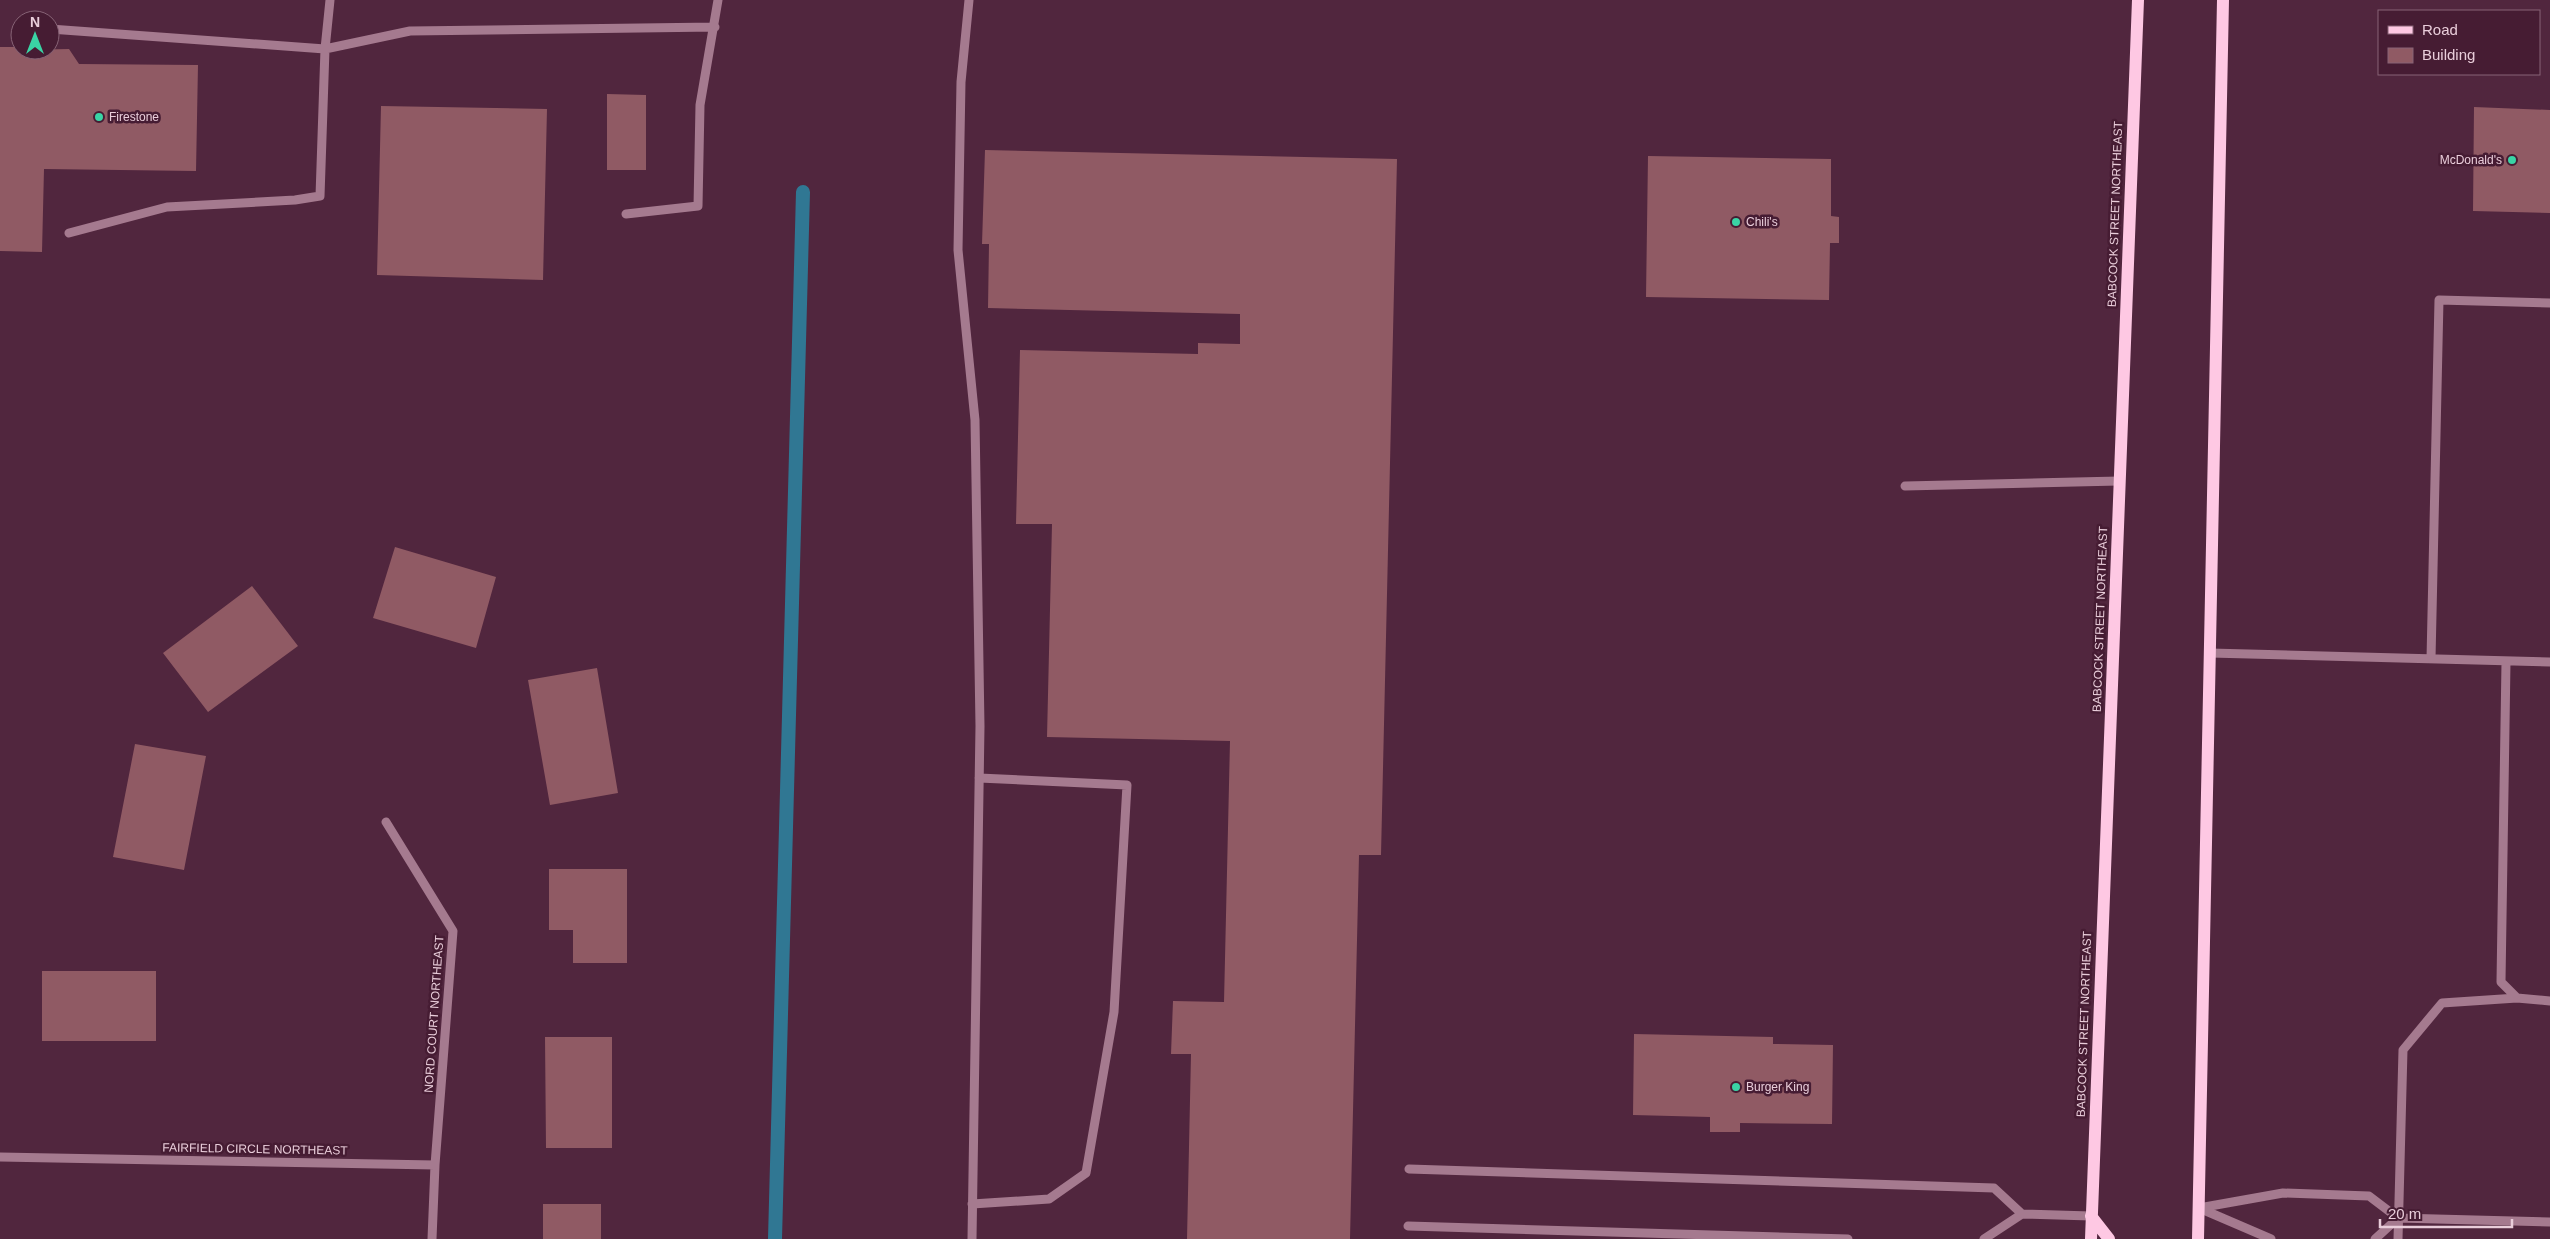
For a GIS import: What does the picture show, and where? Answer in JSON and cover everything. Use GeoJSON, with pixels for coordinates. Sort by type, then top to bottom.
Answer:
{"type":"FeatureCollection","features":[{"type":"Feature","properties":{"kind":"main road","name":"BABCOCK STREET NORTHEAST"},"geometry":{"type":"LineString","coordinates":[[2091,1239],[2138,0]]}},
{"type":"Feature","properties":{"kind":"main road"},"geometry":{"type":"LineString","coordinates":[[2198,1239],[2223,0]]}},
{"type":"Feature","properties":{"kind":"main road"},"geometry":{"type":"LineString","coordinates":[[2091,1216],[2110,1239]]}},
{"type":"Feature","properties":{"kind":"street"},"geometry":{"type":"LineString","coordinates":[[69,233],[167,207],[295,200],[320,196],[325,49],[330,0]]}},
{"type":"Feature","properties":{"kind":"street"},"geometry":{"type":"LineString","coordinates":[[626,214],[698,206],[700,105],[718,0]]}},
{"type":"Feature","properties":{"kind":"street"},"geometry":{"type":"LineString","coordinates":[[969,0],[961,82],[958,250],[975,420],[979,778],[972,1239]]}},
{"type":"Feature","properties":{"kind":"street"},"geometry":{"type":"LineString","coordinates":[[60,30],[325,49],[410,31],[715,26]]}},
{"type":"Feature","properties":{"kind":"street"},"geometry":{"type":"LineString","coordinates":[[2431,659],[2439,300],[2550,303]]}},
{"type":"Feature","properties":{"kind":"street"},"geometry":{"type":"LineString","coordinates":[[1905,486],[2119,481]]}},
{"type":"Feature","properties":{"kind":"street"},"geometry":{"type":"LineString","coordinates":[[2210,653],[2550,662]]}},
{"type":"Feature","properties":{"kind":"street"},"geometry":{"type":"LineString","coordinates":[[2506,662],[2501,982],[2517,998]]}},
{"type":"Feature","properties":{"kind":"street"},"geometry":{"type":"LineString","coordinates":[[972,1204],[1049,1199],[1086,1173],[1114,1012],[1127,785],[979,778]]}},
{"type":"Feature","properties":{"kind":"street","name":"NORD COURT NORTHEAST"},"geometry":{"type":"LineString","coordinates":[[386,822],[453,931],[435,1165]]}},
{"type":"Feature","properties":{"kind":"street"},"geometry":{"type":"LineString","coordinates":[[2398,1239],[2403,1050],[2442,1003],[2517,998],[2550,1001]]}},
{"type":"Feature","properties":{"kind":"street","name":"FAIRFIELD CIRCLE NORTHEAST"},"geometry":{"type":"LineString","coordinates":[[0,1156],[435,1165]]}},
{"type":"Feature","properties":{"kind":"street"},"geometry":{"type":"LineString","coordinates":[[432,1239],[435,1165]]}},
{"type":"Feature","properties":{"kind":"street"},"geometry":{"type":"LineString","coordinates":[[1408,1169],[1994,1188],[2022,1214]]}},
{"type":"Feature","properties":{"kind":"street"},"geometry":{"type":"LineString","coordinates":[[2199,1208],[2284,1193],[2369,1196],[2398,1218],[2550,1222]]}},
{"type":"Feature","properties":{"kind":"street"},"geometry":{"type":"LineString","coordinates":[[2199,1208],[2271,1239]]}},
{"type":"Feature","properties":{"kind":"street"},"geometry":{"type":"LineString","coordinates":[[1984,1239],[2022,1214],[2091,1216]]}},
{"type":"Feature","properties":{"kind":"street"},"geometry":{"type":"LineString","coordinates":[[2375,1239],[2398,1218]]}},
{"type":"Feature","properties":{"kind":"street"},"geometry":{"type":"LineString","coordinates":[[1408,1226],[1848,1239]]}},
{"type":"Feature","properties":{"kind":"building","name":"Firestone"},"geometry":{"type":"Polygon","coordinates":[[[0,47],[10,47],[10,60],[60,60],[60,49],[69,49],[79,64],[198,65],[196,171],[44,169],[42,252],[0,251],[0,47]]]}},
{"type":"Feature","properties":{"kind":"building"},"geometry":{"type":"Polygon","coordinates":[[[607,94],[646,95],[646,170],[607,170],[607,94]]]}},
{"type":"Feature","properties":{"kind":"building"},"geometry":{"type":"Polygon","coordinates":[[[381,106],[547,109],[543,280],[377,275],[381,106]]]}},
{"type":"Feature","properties":{"kind":"building","name":"McDonald's"},"geometry":{"type":"Polygon","coordinates":[[[2474,107],[2550,110],[2550,213],[2473,211],[2474,107]]]}},
{"type":"Feature","properties":{"kind":"building"},"geometry":{"type":"Polygon","coordinates":[[[985,150],[1397,159],[1381,855],[1359,855],[1350,1239],[1187,1239],[1191,1054],[1171,1054],[1173,1001],[1224,1002],[1230,741],[1047,737],[1052,524],[1016,524],[1020,350],[1198,354],[1198,343],[1240,344],[1240,314],[988,308],[989,244],[982,244],[985,150]]]}},
{"type":"Feature","properties":{"kind":"building"},"geometry":{"type":"Polygon","coordinates":[[[1648,156],[1831,159],[1831,216],[1839,217],[1839,243],[1830,243],[1829,300],[1646,297],[1648,156]]]}},
{"type":"Feature","properties":{"kind":"building"},"geometry":{"type":"Polygon","coordinates":[[[395,547],[496,577],[476,648],[373,618],[395,547]]]}},
{"type":"Feature","properties":{"kind":"building"},"geometry":{"type":"Polygon","coordinates":[[[252,586],[298,646],[208,712],[163,653],[252,586]]]}},
{"type":"Feature","properties":{"kind":"building"},"geometry":{"type":"Polygon","coordinates":[[[597,668],[618,793],[550,805],[528,680],[597,668]]]}},
{"type":"Feature","properties":{"kind":"building"},"geometry":{"type":"Polygon","coordinates":[[[135,744],[206,756],[184,870],[113,857],[135,744]]]}},
{"type":"Feature","properties":{"kind":"building"},"geometry":{"type":"Polygon","coordinates":[[[549,869],[627,869],[627,963],[573,963],[573,930],[549,930],[549,869]]]}},
{"type":"Feature","properties":{"kind":"building"},"geometry":{"type":"Polygon","coordinates":[[[42,971],[156,971],[156,1041],[42,1041],[42,971]]]}},
{"type":"Feature","properties":{"kind":"building"},"geometry":{"type":"Polygon","coordinates":[[[1634,1034],[1773,1037],[1773,1044],[1833,1045],[1832,1124],[1740,1123],[1740,1132],[1710,1132],[1710,1117],[1633,1115],[1634,1034]]]}},
{"type":"Feature","properties":{"kind":"building"},"geometry":{"type":"Polygon","coordinates":[[[545,1037],[612,1037],[612,1148],[546,1148],[545,1037]]]}},
{"type":"Feature","properties":{"kind":"building"},"geometry":{"type":"Polygon","coordinates":[[[543,1204],[601,1204],[601,1239],[543,1239],[543,1204]]]}},
{"type":"Feature","properties":{"kind":"waterway"},"geometry":{"type":"LineString","coordinates":[[775,1239],[803,192]]}},
{"type":"Feature","properties":{"kind":"place","name":"Firestone"},"geometry":{"type":"Point","coordinates":[99,117]}},
{"type":"Feature","properties":{"kind":"place","name":"McDonald's"},"geometry":{"type":"Point","coordinates":[2512,160]}},
{"type":"Feature","properties":{"kind":"place","name":"Chili's"},"geometry":{"type":"Point","coordinates":[1736,222]}},
{"type":"Feature","properties":{"kind":"place","name":"Burger King"},"geometry":{"type":"Point","coordinates":[1736,1087]}}]}
